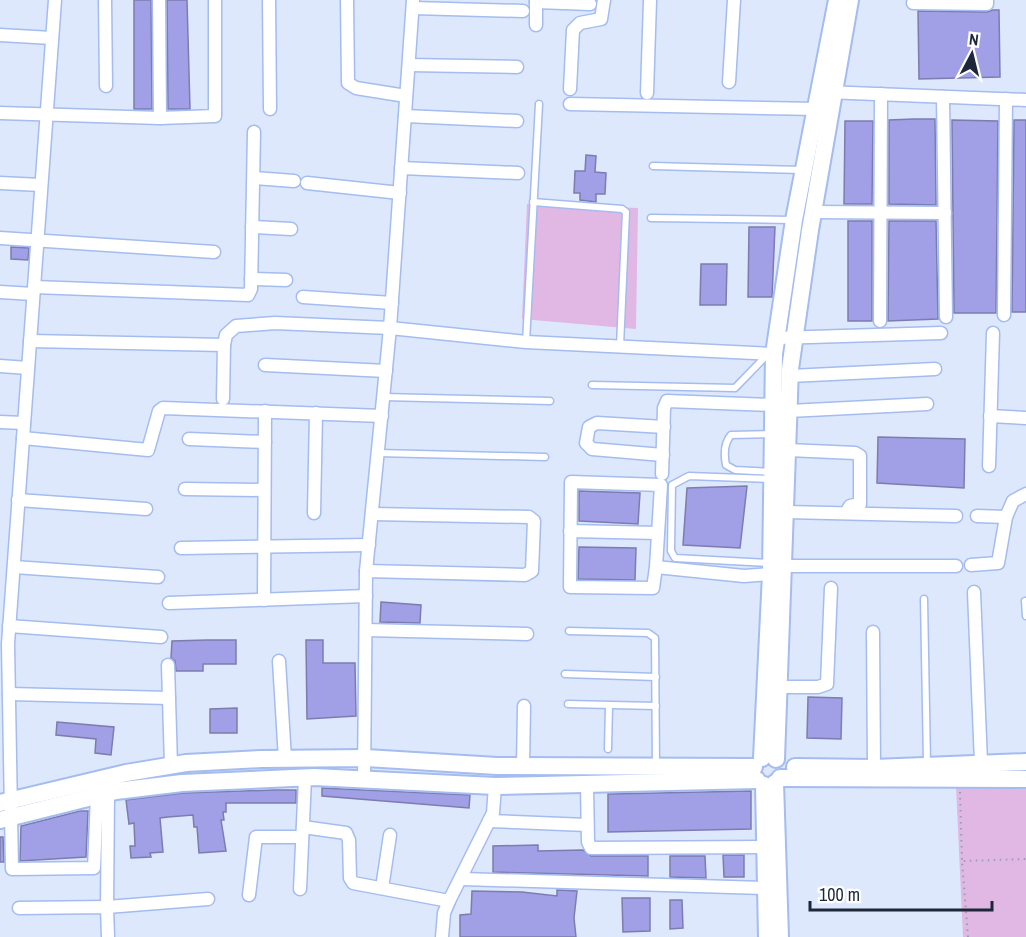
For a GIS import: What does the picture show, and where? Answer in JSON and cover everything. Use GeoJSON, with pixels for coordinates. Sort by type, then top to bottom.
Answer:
{"type":"FeatureCollection","features":[{"type":"Feature","properties":{"kind":"street"},"geometry":{"type":"LineString","coordinates":[[55,0],[14,567],[5,603],[9,626],[4,644],[9,694],[5,809],[13,870],[91,869],[95,864],[103,794]]}},
{"type":"Feature","properties":{"kind":"street"},"geometry":{"type":"LineString","coordinates":[[105,0],[106,86]]}},
{"type":"Feature","properties":{"kind":"street"},"geometry":{"type":"LineString","coordinates":[[159,0],[159,118]]}},
{"type":"Feature","properties":{"kind":"street"},"geometry":{"type":"LineString","coordinates":[[0,113],[46,116],[210,118],[217,112],[215,0]]}},
{"type":"Feature","properties":{"kind":"street"},"geometry":{"type":"LineString","coordinates":[[269,0],[270,109]]}},
{"type":"Feature","properties":{"kind":"street"},"geometry":{"type":"LineString","coordinates":[[347,0],[348,83],[356,87],[406,96]]}},
{"type":"Feature","properties":{"kind":"street"},"geometry":{"type":"LineString","coordinates":[[570,89],[573,30],[580,23],[601,19],[603,0]]}},
{"type":"Feature","properties":{"kind":"street"},"geometry":{"type":"LineString","coordinates":[[647,93],[650,0]]}},
{"type":"Feature","properties":{"kind":"street"},"geometry":{"type":"LineString","coordinates":[[729,82],[734,0]]}},
{"type":"Feature","properties":{"kind":"street"},"geometry":{"type":"LineString","coordinates":[[780,937],[769,772],[780,687],[771,476],[773,434],[790,376],[814,212],[824,98],[837,0]]}},
{"type":"Feature","properties":{"kind":"street"},"geometry":{"type":"LineString","coordinates":[[767,937],[764,847],[769,772],[775,568],[786,512],[788,450],[773,349],[804,170],[850,0]]}},
{"type":"Feature","properties":{"kind":"street"},"geometry":{"type":"LineString","coordinates":[[913,3],[987,4],[987,0]]}},
{"type":"Feature","properties":{"kind":"street"},"geometry":{"type":"LineString","coordinates":[[536,25],[536,1],[590,4]]}},
{"type":"Feature","properties":{"kind":"street"},"geometry":{"type":"LineString","coordinates":[[364,780],[366,571],[390,328],[413,4],[523,11]]}},
{"type":"Feature","properties":{"kind":"street"},"geometry":{"type":"LineString","coordinates":[[0,34],[52,38]]}},
{"type":"Feature","properties":{"kind":"street"},"geometry":{"type":"LineString","coordinates":[[409,65],[517,67]]}},
{"type":"Feature","properties":{"kind":"street"},"geometry":{"type":"LineString","coordinates":[[880,321],[881,94]]}},
{"type":"Feature","properties":{"kind":"street"},"geometry":{"type":"LineString","coordinates":[[570,104],[824,98],[881,94],[1026,100]]}},
{"type":"Feature","properties":{"kind":"street"},"geometry":{"type":"LineString","coordinates":[[943,97],[946,317]]}},
{"type":"Feature","properties":{"kind":"street"},"geometry":{"type":"LineString","coordinates":[[1004,315],[1006,99]]}},
{"type":"Feature","properties":{"kind":"street"},"geometry":{"type":"LineString","coordinates":[[405,116],[517,121]]}},
{"type":"Feature","properties":{"kind":"street"},"geometry":{"type":"LineString","coordinates":[[0,292],[33,290],[241,296],[248,294],[251,279],[255,132]]}},
{"type":"Feature","properties":{"kind":"street"},"geometry":{"type":"LineString","coordinates":[[401,168],[518,173]]}},
{"type":"Feature","properties":{"kind":"street"},"geometry":{"type":"LineString","coordinates":[[254,178],[294,181]]}},
{"type":"Feature","properties":{"kind":"street"},"geometry":{"type":"LineString","coordinates":[[0,183],[41,185]]}},
{"type":"Feature","properties":{"kind":"street"},"geometry":{"type":"LineString","coordinates":[[307,183],[399,193]]}},
{"type":"Feature","properties":{"kind":"street"},"geometry":{"type":"LineString","coordinates":[[814,212],[945,213]]}},
{"type":"Feature","properties":{"kind":"street"},"geometry":{"type":"LineString","coordinates":[[252,227],[291,229]]}},
{"type":"Feature","properties":{"kind":"street"},"geometry":{"type":"LineString","coordinates":[[0,238],[214,252]]}},
{"type":"Feature","properties":{"kind":"street"},"geometry":{"type":"LineString","coordinates":[[251,279],[286,280]]}},
{"type":"Feature","properties":{"kind":"street"},"geometry":{"type":"LineString","coordinates":[[303,297],[392,303]]}},
{"type":"Feature","properties":{"kind":"street"},"geometry":{"type":"LineString","coordinates":[[223,399],[226,335],[231,329],[252,323],[390,328],[526,342],[773,349],[795,338],[941,333]]}},
{"type":"Feature","properties":{"kind":"street"},"geometry":{"type":"LineString","coordinates":[[988,466],[993,333]]}},
{"type":"Feature","properties":{"kind":"street"},"geometry":{"type":"LineString","coordinates":[[30,341],[224,345]]}},
{"type":"Feature","properties":{"kind":"street"},"geometry":{"type":"LineString","coordinates":[[265,365],[386,371]]}},
{"type":"Feature","properties":{"kind":"street"},"geometry":{"type":"LineString","coordinates":[[0,366],[28,368]]}},
{"type":"Feature","properties":{"kind":"street"},"geometry":{"type":"LineString","coordinates":[[790,376],[935,369]]}},
{"type":"Feature","properties":{"kind":"street"},"geometry":{"type":"LineString","coordinates":[[662,474],[664,408],[667,401],[781,408],[927,404]]}},
{"type":"Feature","properties":{"kind":"street"},"geometry":{"type":"LineString","coordinates":[[23,438],[148,450],[160,409],[382,416]]}},
{"type":"Feature","properties":{"kind":"street"},"geometry":{"type":"LineString","coordinates":[[264,600],[265,411]]}},
{"type":"Feature","properties":{"kind":"street"},"geometry":{"type":"LineString","coordinates":[[314,513],[316,413]]}},
{"type":"Feature","properties":{"kind":"street"},"geometry":{"type":"LineString","coordinates":[[990,416],[1026,418]]}},
{"type":"Feature","properties":{"kind":"street"},"geometry":{"type":"LineString","coordinates":[[0,422],[24,423]]}},
{"type":"Feature","properties":{"kind":"street"},"geometry":{"type":"LineString","coordinates":[[663,455],[592,449],[586,443],[589,427],[597,423],[664,427]]}},
{"type":"Feature","properties":{"kind":"street"},"geometry":{"type":"LineString","coordinates":[[189,439],[265,442]]}},
{"type":"Feature","properties":{"kind":"street"},"geometry":{"type":"LineString","coordinates":[[788,450],[855,453],[860,456],[860,504],[850,506],[847,513]]}},
{"type":"Feature","properties":{"kind":"street"},"geometry":{"type":"LineString","coordinates":[[571,482],[661,485],[658,533],[654,588],[570,587],[571,482]]}},
{"type":"Feature","properties":{"kind":"street"},"geometry":{"type":"LineString","coordinates":[[185,489],[264,490]]}},
{"type":"Feature","properties":{"kind":"street"},"geometry":{"type":"LineString","coordinates":[[971,565],[998,563],[1006,517],[1012,501],[1026,494]]}},
{"type":"Feature","properties":{"kind":"street"},"geometry":{"type":"LineString","coordinates":[[18,500],[146,509]]}},
{"type":"Feature","properties":{"kind":"street"},"geometry":{"type":"LineString","coordinates":[[786,512],[956,516]]}},
{"type":"Feature","properties":{"kind":"street"},"geometry":{"type":"LineString","coordinates":[[366,571],[525,575],[532,571],[534,521],[529,518],[372,514]]}},
{"type":"Feature","properties":{"kind":"street"},"geometry":{"type":"LineString","coordinates":[[977,516],[1006,517]]}},
{"type":"Feature","properties":{"kind":"street"},"geometry":{"type":"LineString","coordinates":[[570,531],[658,533]]}},
{"type":"Feature","properties":{"kind":"street"},"geometry":{"type":"LineString","coordinates":[[181,548],[369,545]]}},
{"type":"Feature","properties":{"kind":"street"},"geometry":{"type":"LineString","coordinates":[[656,567],[744,576],[775,568],[956,566]]}},
{"type":"Feature","properties":{"kind":"street"},"geometry":{"type":"LineString","coordinates":[[14,567],[158,577]]}},
{"type":"Feature","properties":{"kind":"street"},"geometry":{"type":"LineString","coordinates":[[780,687],[818,687],[827,684],[831,588]]}},
{"type":"Feature","properties":{"kind":"street"},"geometry":{"type":"LineString","coordinates":[[974,592],[981,763]]}},
{"type":"Feature","properties":{"kind":"street"},"geometry":{"type":"LineString","coordinates":[[170,603],[366,596]]}},
{"type":"Feature","properties":{"kind":"street"},"geometry":{"type":"LineString","coordinates":[[9,626],[161,637]]}},
{"type":"Feature","properties":{"kind":"street"},"geometry":{"type":"LineString","coordinates":[[366,630],[527,634]]}},
{"type":"Feature","properties":{"kind":"street"},"geometry":{"type":"LineString","coordinates":[[873,632],[874,768]]}},
{"type":"Feature","properties":{"kind":"street"},"geometry":{"type":"LineString","coordinates":[[279,661],[285,759]]}},
{"type":"Feature","properties":{"kind":"street"},"geometry":{"type":"LineString","coordinates":[[168,666],[171,765]]}},
{"type":"Feature","properties":{"kind":"street"},"geometry":{"type":"LineString","coordinates":[[9,694],[169,698]]}},
{"type":"Feature","properties":{"kind":"street"},"geometry":{"type":"LineString","coordinates":[[524,706],[524,766]]}},
{"type":"Feature","properties":{"kind":"street"},"geometry":{"type":"LineString","coordinates":[[5,809],[171,765],[285,759],[366,759],[524,766],[656,768],[960,780],[1026,779]]}},
{"type":"Feature","properties":{"kind":"street"},"geometry":{"type":"LineString","coordinates":[[5,809],[182,783],[305,778],[495,786],[586,785],[769,772],[1026,762]]}},
{"type":"Feature","properties":{"kind":"street"},"geometry":{"type":"LineString","coordinates":[[300,889],[305,778]]}},
{"type":"Feature","properties":{"kind":"street"},"geometry":{"type":"LineString","coordinates":[[586,785],[588,842],[591,848],[764,847]]}},
{"type":"Feature","properties":{"kind":"street"},"geometry":{"type":"LineString","coordinates":[[442,937],[444,913],[493,813],[495,786]]}},
{"type":"Feature","properties":{"kind":"street"},"geometry":{"type":"LineString","coordinates":[[103,794],[108,937]]}},
{"type":"Feature","properties":{"kind":"street"},"geometry":{"type":"LineString","coordinates":[[489,821],[587,825]]}},
{"type":"Feature","properties":{"kind":"street"},"geometry":{"type":"LineString","coordinates":[[249,895],[256,837],[302,832],[346,833],[349,840],[351,880],[449,901]]}},
{"type":"Feature","properties":{"kind":"street"},"geometry":{"type":"LineString","coordinates":[[382,888],[390,835]]}},
{"type":"Feature","properties":{"kind":"street"},"geometry":{"type":"LineString","coordinates":[[462,879],[766,888]]}},
{"type":"Feature","properties":{"kind":"street"},"geometry":{"type":"LineString","coordinates":[[20,908],[107,907],[208,899]]}},
{"type":"Feature","properties":{"kind":"lane"},"geometry":{"type":"LineString","coordinates":[[526,342],[539,104]]}},
{"type":"Feature","properties":{"kind":"lane"},"geometry":{"type":"LineString","coordinates":[[653,166],[804,170]]}},
{"type":"Feature","properties":{"kind":"lane"},"geometry":{"type":"LineString","coordinates":[[533,202],[622,209],[626,212],[620,346]]}},
{"type":"Feature","properties":{"kind":"lane"},"geometry":{"type":"LineString","coordinates":[[651,218],[794,220]]}},
{"type":"Feature","properties":{"kind":"lane"},"geometry":{"type":"LineString","coordinates":[[592,385],[735,388],[773,349]]}},
{"type":"Feature","properties":{"kind":"lane"},"geometry":{"type":"LineString","coordinates":[[383,397],[550,401]]}},
{"type":"Feature","properties":{"kind":"lane"},"geometry":{"type":"LineString","coordinates":[[771,476],[729,468],[726,465],[725,451],[731,435],[773,434]]}},
{"type":"Feature","properties":{"kind":"lane"},"geometry":{"type":"LineString","coordinates":[[378,453],[545,457]]}},
{"type":"Feature","properties":{"kind":"lane"},"geometry":{"type":"LineString","coordinates":[[771,476],[689,476],[672,485],[671,551],[675,558],[775,568]]}},
{"type":"Feature","properties":{"kind":"lane"},"geometry":{"type":"LineString","coordinates":[[924,599],[928,766]]}},
{"type":"Feature","properties":{"kind":"lane"},"geometry":{"type":"LineString","coordinates":[[1025,601],[1026,616]]}},
{"type":"Feature","properties":{"kind":"lane"},"geometry":{"type":"LineString","coordinates":[[569,631],[653,634],[656,643],[656,768]]}},
{"type":"Feature","properties":{"kind":"lane"},"geometry":{"type":"LineString","coordinates":[[565,674],[656,677]]}},
{"type":"Feature","properties":{"kind":"lane"},"geometry":{"type":"LineString","coordinates":[[568,704],[656,706]]}},
{"type":"Feature","properties":{"kind":"lane"},"geometry":{"type":"LineString","coordinates":[[608,749],[609,706]]}},
{"type":"Feature","properties":{"kind":"path"},"geometry":{"type":"LineString","coordinates":[[960,780],[962,861],[968,937]]}},
{"type":"Feature","properties":{"kind":"path"},"geometry":{"type":"LineString","coordinates":[[962,861],[1026,859]]}},
{"type":"Feature","properties":{"kind":"shaded area"},"geometry":{"type":"Polygon","coordinates":[[[527,204],[638,208],[636,329],[522,319],[527,204]]]}},
{"type":"Feature","properties":{"kind":"shaded area"},"geometry":{"type":"Polygon","coordinates":[[[1026,763],[1026,937],[963,937],[955,765],[1026,763]]]}},
{"type":"Feature","properties":{"kind":"building"},"geometry":{"type":"Polygon","coordinates":[[[134,0],[151,0],[152,109],[134,109],[134,0]]]}},
{"type":"Feature","properties":{"kind":"building"},"geometry":{"type":"Polygon","coordinates":[[[167,0],[187,0],[190,109],[168,109],[167,0]]]}},
{"type":"Feature","properties":{"kind":"building"},"geometry":{"type":"Polygon","coordinates":[[[999,10],[1000,77],[919,79],[918,11],[987,12],[999,10]]]}},
{"type":"Feature","properties":{"kind":"building"},"geometry":{"type":"Polygon","coordinates":[[[935,119],[936,205],[889,204],[889,120],[935,119]]]}},
{"type":"Feature","properties":{"kind":"building"},"geometry":{"type":"Polygon","coordinates":[[[952,120],[998,121],[996,313],[954,313],[952,120]]]}},
{"type":"Feature","properties":{"kind":"building"},"geometry":{"type":"Polygon","coordinates":[[[1014,120],[1026,120],[1026,312],[1012,312],[1014,120]]]}},
{"type":"Feature","properties":{"kind":"building"},"geometry":{"type":"Polygon","coordinates":[[[845,121],[873,121],[872,204],[844,204],[845,121]]]}},
{"type":"Feature","properties":{"kind":"building"},"geometry":{"type":"Polygon","coordinates":[[[586,155],[596,156],[595,172],[606,173],[605,194],[596,194],[596,202],[580,200],[580,193],[574,193],[575,171],[585,171],[586,155]]]}},
{"type":"Feature","properties":{"kind":"building"},"geometry":{"type":"Polygon","coordinates":[[[848,221],[872,221],[872,321],[848,321],[848,221]]]}},
{"type":"Feature","properties":{"kind":"building"},"geometry":{"type":"Polygon","coordinates":[[[889,221],[936,221],[938,319],[888,321],[889,221]]]}},
{"type":"Feature","properties":{"kind":"building"},"geometry":{"type":"Polygon","coordinates":[[[749,227],[775,227],[772,297],[748,297],[749,227]]]}},
{"type":"Feature","properties":{"kind":"building"},"geometry":{"type":"Polygon","coordinates":[[[11,247],[29,248],[28,260],[11,259],[11,247]]]}},
{"type":"Feature","properties":{"kind":"building"},"geometry":{"type":"Polygon","coordinates":[[[701,264],[727,264],[726,305],[700,305],[701,264]]]}},
{"type":"Feature","properties":{"kind":"building"},"geometry":{"type":"Polygon","coordinates":[[[878,437],[965,439],[964,488],[877,483],[878,437]]]}},
{"type":"Feature","properties":{"kind":"building"},"geometry":{"type":"Polygon","coordinates":[[[747,486],[740,548],[683,545],[687,488],[747,486]]]}},
{"type":"Feature","properties":{"kind":"building"},"geometry":{"type":"Polygon","coordinates":[[[579,491],[640,493],[638,524],[579,521],[579,491]]]}},
{"type":"Feature","properties":{"kind":"building"},"geometry":{"type":"Polygon","coordinates":[[[579,547],[636,548],[635,580],[578,579],[579,547]]]}},
{"type":"Feature","properties":{"kind":"building"},"geometry":{"type":"Polygon","coordinates":[[[381,602],[421,605],[420,623],[380,622],[381,602]]]}},
{"type":"Feature","properties":{"kind":"building"},"geometry":{"type":"Polygon","coordinates":[[[236,640],[236,664],[203,664],[203,671],[176,671],[175,661],[171,658],[172,641],[236,640]]]}},
{"type":"Feature","properties":{"kind":"building"},"geometry":{"type":"Polygon","coordinates":[[[306,640],[323,640],[323,663],[355,663],[356,716],[307,719],[306,640]]]}},
{"type":"Feature","properties":{"kind":"building"},"geometry":{"type":"Polygon","coordinates":[[[808,697],[842,698],[841,739],[807,738],[808,697]]]}},
{"type":"Feature","properties":{"kind":"building"},"geometry":{"type":"Polygon","coordinates":[[[237,708],[237,733],[210,733],[210,709],[237,708]]]}},
{"type":"Feature","properties":{"kind":"building"},"geometry":{"type":"Polygon","coordinates":[[[57,722],[114,727],[111,755],[95,753],[96,739],[56,735],[57,722]]]}},
{"type":"Feature","properties":{"kind":"building"},"geometry":{"type":"Polygon","coordinates":[[[322,788],[470,795],[469,808],[322,796],[322,788]]]}},
{"type":"Feature","properties":{"kind":"building"},"geometry":{"type":"Polygon","coordinates":[[[296,790],[296,803],[226,803],[226,812],[223,812],[224,820],[221,820],[226,851],[199,853],[197,827],[194,827],[193,815],[160,818],[163,852],[150,853],[151,857],[131,858],[130,846],[135,846],[134,823],[129,824],[126,800],[183,793],[296,790]]]}},
{"type":"Feature","properties":{"kind":"building"},"geometry":{"type":"Polygon","coordinates":[[[751,791],[751,829],[608,832],[608,794],[751,791]]]}},
{"type":"Feature","properties":{"kind":"building"},"geometry":{"type":"Polygon","coordinates":[[[88,811],[86,857],[20,861],[21,826],[88,811]]]}},
{"type":"Feature","properties":{"kind":"building"},"geometry":{"type":"Polygon","coordinates":[[[0,837],[3,837],[4,862],[0,862],[0,837]]]}},
{"type":"Feature","properties":{"kind":"building"},"geometry":{"type":"Polygon","coordinates":[[[538,845],[538,851],[583,850],[591,856],[648,856],[648,876],[493,872],[493,846],[538,845]]]}},
{"type":"Feature","properties":{"kind":"building"},"geometry":{"type":"Polygon","coordinates":[[[723,855],[744,855],[744,877],[724,877],[723,855]]]}},
{"type":"Feature","properties":{"kind":"building"},"geometry":{"type":"Polygon","coordinates":[[[670,856],[705,856],[706,878],[670,877],[670,856]]]}},
{"type":"Feature","properties":{"kind":"building"},"geometry":{"type":"Polygon","coordinates":[[[557,890],[577,891],[574,918],[576,937],[460,937],[460,915],[471,914],[472,891],[522,892],[557,896],[557,890]]]}},
{"type":"Feature","properties":{"kind":"building"},"geometry":{"type":"Polygon","coordinates":[[[622,898],[650,898],[650,931],[623,932],[622,898]]]}},
{"type":"Feature","properties":{"kind":"building"},"geometry":{"type":"Polygon","coordinates":[[[670,900],[682,900],[683,928],[670,929],[670,900]]]}}]}
